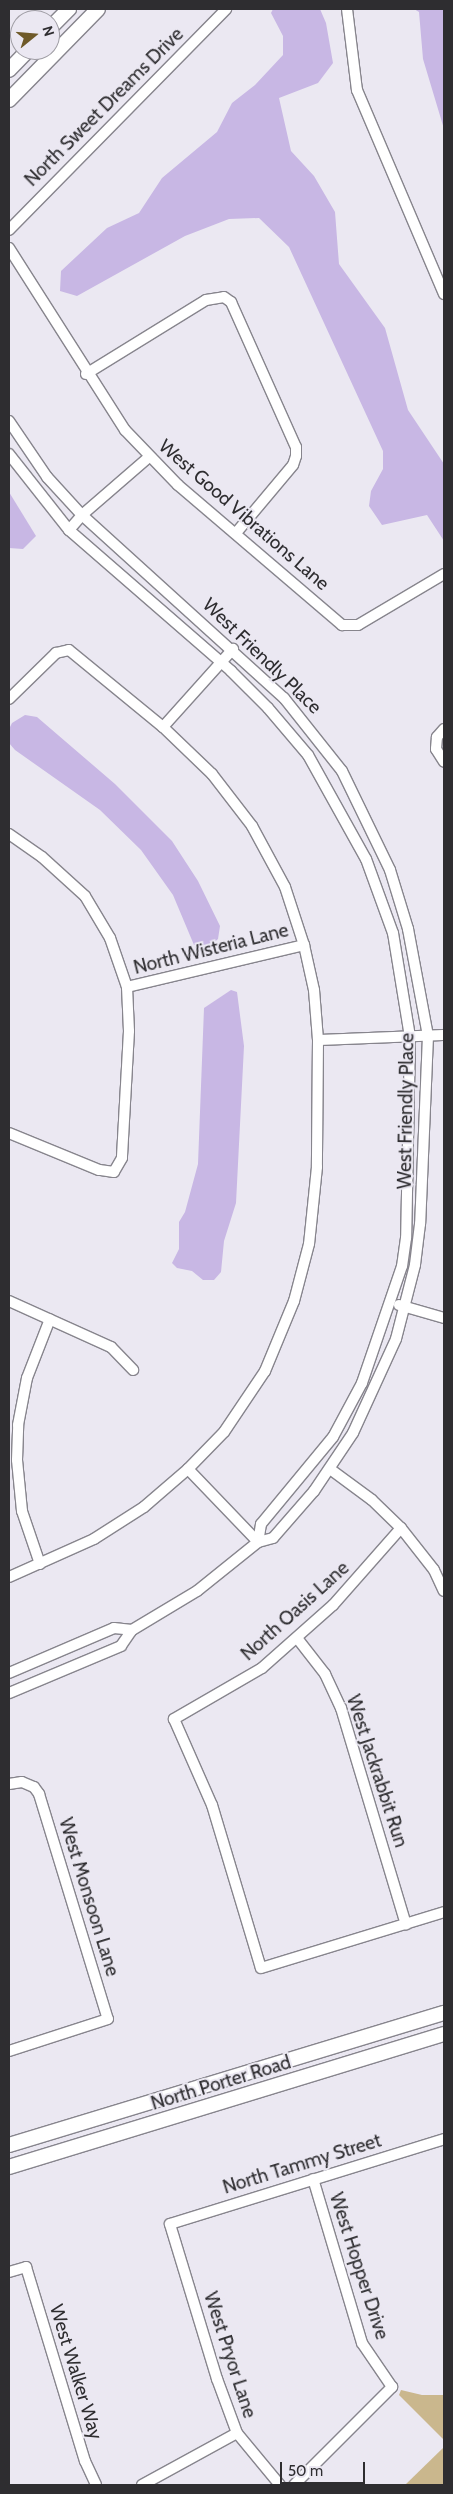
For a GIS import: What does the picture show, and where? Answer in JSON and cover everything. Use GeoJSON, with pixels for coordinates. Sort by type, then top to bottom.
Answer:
{"type":"FeatureCollection","features":[{"type":"Feature","properties":{"kind":"street"},"geometry":{"type":"LineString","coordinates":[[60,18],[69,9]]}},
{"type":"Feature","properties":{"kind":"street"},"geometry":{"type":"LineString","coordinates":[[9,100],[98,9]]}},
{"type":"Feature","properties":{"kind":"street","name":"North Sweet Dreams Drive"},"geometry":{"type":"LineString","coordinates":[[9,230],[226,9]]}},
{"type":"Feature","properties":{"kind":"street"},"geometry":{"type":"LineString","coordinates":[[347,9],[357,90],[444,294]]}},
{"type":"Feature","properties":{"kind":"street"},"geometry":{"type":"LineString","coordinates":[[9,70],[18,60]]}},
{"type":"Feature","properties":{"kind":"street","name":"West Good Vibrations Lane"},"geometry":{"type":"LineString","coordinates":[[9,248],[86,374],[125,430],[149,457],[337,621],[348,627],[358,625],[444,574]]}},
{"type":"Feature","properties":{"kind":"street"},"geometry":{"type":"LineString","coordinates":[[86,374],[206,300],[224,297],[231,302],[296,447],[293,465],[236,533]]}},
{"type":"Feature","properties":{"kind":"street","name":"West Friendly Place"},"geometry":{"type":"LineString","coordinates":[[9,421],[47,477],[82,515],[233,648],[284,698],[313,731],[342,772],[368,819],[390,870],[408,929],[428,1036],[420,1224],[405,1307],[396,1339],[370,1402],[330,1469],[274,1538],[258,1542],[197,1591],[132,1630],[121,1646],[9,1692]]}},
{"type":"Feature","properties":{"kind":"street","name":"West Friendly Place"},"geometry":{"type":"LineString","coordinates":[[9,454],[69,530],[220,662],[268,708],[308,755],[345,816],[366,859],[393,933],[410,1037],[406,1238],[391,1302],[362,1383],[347,1413],[316,1460],[261,1524],[258,1542]]}},
{"type":"Feature","properties":{"kind":"street"},"geometry":{"type":"LineString","coordinates":[[69,530],[82,515],[149,457]]}},
{"type":"Feature","properties":{"kind":"street"},"geometry":{"type":"LineString","coordinates":[[163,728],[233,648]]}},
{"type":"Feature","properties":{"kind":"street"},"geometry":{"type":"LineString","coordinates":[[9,698],[56,653],[68,650],[163,728],[212,774],[252,826],[285,887],[304,944],[314,990],[318,1040],[317,1167],[309,1244],[294,1301],[265,1371],[224,1432],[188,1469],[136,1512],[94,1539],[9,1577]]}},
{"type":"Feature","properties":{"kind":"street"},"geometry":{"type":"LineString","coordinates":[[441,733],[436,748],[444,762]]}},
{"type":"Feature","properties":{"kind":"street"},"geometry":{"type":"LineString","coordinates":[[9,834],[42,857],[84,896],[110,938],[127,987],[128,1093],[122,1158],[114,1172],[99,1170],[9,1133]]}},
{"type":"Feature","properties":{"kind":"street","name":"North Wisteria Lane"},"geometry":{"type":"LineString","coordinates":[[127,987],[304,944]]}},
{"type":"Feature","properties":{"kind":"street"},"geometry":{"type":"LineString","coordinates":[[318,1040],[444,1035]]}},
{"type":"Feature","properties":{"kind":"street"},"geometry":{"type":"LineString","coordinates":[[9,1301],[111,1347],[133,1370]]}},
{"type":"Feature","properties":{"kind":"street"},"geometry":{"type":"LineString","coordinates":[[391,1302],[444,1318]]}},
{"type":"Feature","properties":{"kind":"street"},"geometry":{"type":"LineString","coordinates":[[40,1564],[22,1511],[18,1433],[27,1378],[50,1319]]}},
{"type":"Feature","properties":{"kind":"street"},"geometry":{"type":"LineString","coordinates":[[188,1469],[258,1542]]}},
{"type":"Feature","properties":{"kind":"street"},"geometry":{"type":"LineString","coordinates":[[330,1469],[372,1500],[401,1528],[434,1570],[444,1591]]}},
{"type":"Feature","properties":{"kind":"street","name":"North Oasis Lane"},"geometry":{"type":"LineString","coordinates":[[401,1528],[365,1572],[297,1638],[262,1668],[174,1719],[212,1805],[261,1968],[406,1924]]}},
{"type":"Feature","properties":{"kind":"street","name":"West Friendly Place"},"geometry":{"type":"LineString","coordinates":[[9,1673],[114,1628],[132,1630]]}},
{"type":"Feature","properties":{"kind":"street","name":"West Jackrabbit Run"},"geometry":{"type":"LineString","coordinates":[[297,1638],[325,1674],[341,1708],[406,1924]]}},
{"type":"Feature","properties":{"kind":"street","name":"West Monsoon Lane"},"geometry":{"type":"LineString","coordinates":[[9,1784],[22,1782],[34,1787],[108,2019],[9,2051]]}},
{"type":"Feature","properties":{"kind":"street"},"geometry":{"type":"LineString","coordinates":[[406,1924],[444,1912]]}},
{"type":"Feature","properties":{"kind":"street","name":"North Porter Road"},"geometry":{"type":"LineString","coordinates":[[9,2145],[444,2013]]}},
{"type":"Feature","properties":{"kind":"street","name":"North Porter Road"},"geometry":{"type":"LineString","coordinates":[[9,2168],[444,2034]]}},
{"type":"Feature","properties":{"kind":"street","name":"North Tammy Street"},"geometry":{"type":"LineString","coordinates":[[170,2224],[444,2138]]}},
{"type":"Feature","properties":{"kind":"street","name":"West Hopper Drive"},"geometry":{"type":"LineString","coordinates":[[294,2485],[392,2387],[362,2343],[313,2179]]}},
{"type":"Feature","properties":{"kind":"street","name":"West Pryor Lane"},"geometry":{"type":"LineString","coordinates":[[170,2224],[217,2379],[237,2433],[280,2485]]}},
{"type":"Feature","properties":{"kind":"street","name":"West Walker Way"},"geometry":{"type":"LineString","coordinates":[[9,2272],[26,2267],[85,2461],[96,2485]]}},
{"type":"Feature","properties":{"kind":"street"},"geometry":{"type":"LineString","coordinates":[[142,2485],[237,2433]]}},
{"type":"Feature","properties":{"kind":"shaded area"},"geometry":{"type":"Polygon","coordinates":[[[273,9],[320,9],[326,23],[333,63],[318,83],[279,98],[291,151],[314,176],[335,212],[339,264],[385,328],[408,410],[444,464],[444,541],[427,515],[382,525],[369,506],[371,491],[383,469],[383,451],[289,247],[259,218],[229,219],[185,236],[77,296],[60,291],[61,271],[107,228],[139,213],[162,178],[217,132],[232,103],[255,85],[283,55],[283,36],[271,13],[273,9]]]}},
{"type":"Feature","properties":{"kind":"shaded area"},"geometry":{"type":"Polygon","coordinates":[[[414,9],[444,9],[444,129],[423,59],[419,12],[414,9]]]}},
{"type":"Feature","properties":{"kind":"shaded area"},"geometry":{"type":"Polygon","coordinates":[[[9,492],[36,536],[23,549],[9,548],[9,492]]]}},
{"type":"Feature","properties":{"kind":"shaded area"},"geometry":{"type":"Polygon","coordinates":[[[25,715],[37,717],[115,784],[172,841],[198,881],[220,926],[218,939],[211,945],[194,945],[173,895],[141,850],[100,810],[15,750],[9,743],[9,729],[12,723],[25,715]]]}},
{"type":"Feature","properties":{"kind":"shaded area"},"geometry":{"type":"Polygon","coordinates":[[[231,990],[237,992],[244,1046],[236,1203],[224,1241],[221,1272],[214,1280],[203,1280],[192,1271],[177,1268],[172,1263],[179,1249],[179,1222],[185,1212],[198,1164],[204,1008],[231,990]]]}},
{"type":"Feature","properties":{"kind":"shaded area"},"geometry":{"type":"Polygon","coordinates":[[[401,2390],[422,2395],[444,2395],[444,2440],[399,2395],[401,2390]]]}},
{"type":"Feature","properties":{"kind":"shaded area"},"geometry":{"type":"Polygon","coordinates":[[[444,2447],[444,2485],[405,2485],[444,2447]]]}}]}
